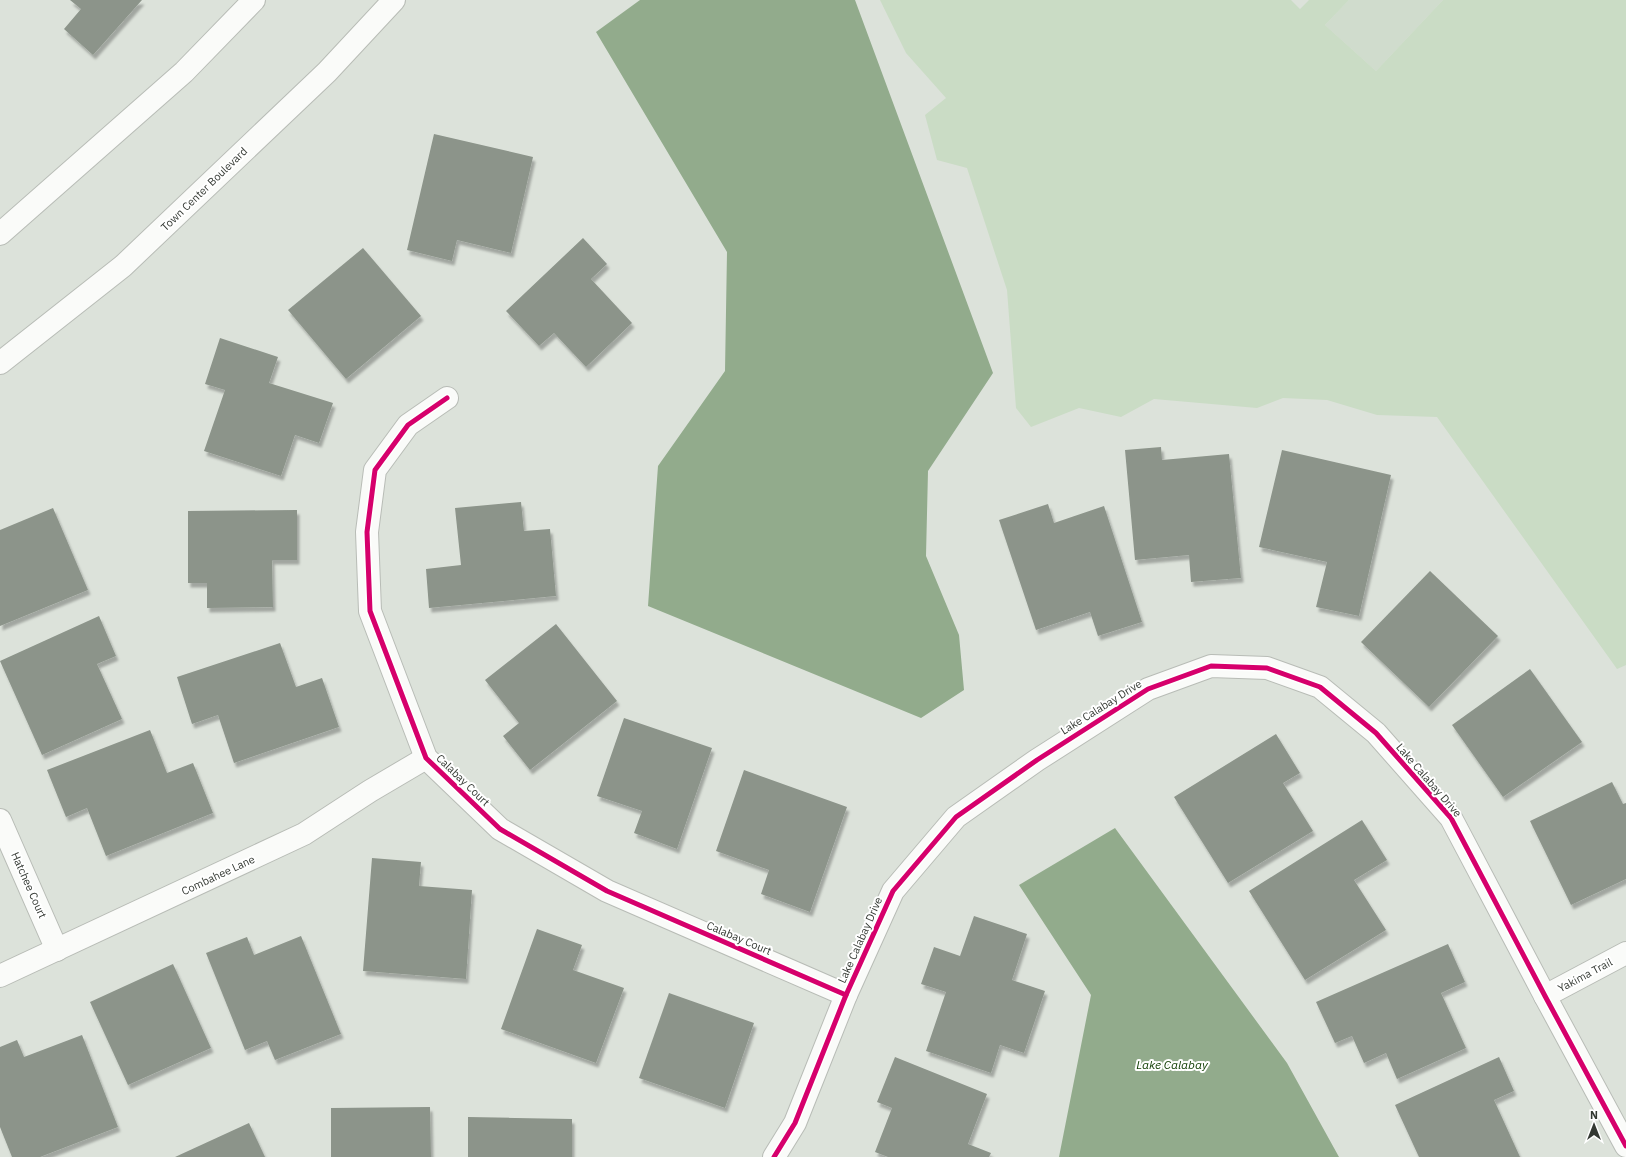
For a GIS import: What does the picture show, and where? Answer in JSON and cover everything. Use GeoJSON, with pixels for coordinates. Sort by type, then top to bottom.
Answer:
{"type":"FeatureCollection","features":[{"type":"Feature","properties":{"kind":"street"},"geometry":{"type":"LineString","coordinates":[[0,234],[184,72],[254,0]]}},
{"type":"Feature","properties":{"kind":"street","name":"Town Center Boulevard"},"geometry":{"type":"LineString","coordinates":[[0,363],[123,266],[327,72],[394,0]]}},
{"type":"Feature","properties":{"kind":"street","name":"Calabay Court"},"geometry":{"type":"LineString","coordinates":[[447,398],[408,425],[375,470],[367,532],[370,611],[426,758],[500,829],[607,891],[846,995]]}},
{"type":"Feature","properties":{"kind":"street","name":"Lake Calabay Drive"},"geometry":{"type":"LineString","coordinates":[[774,1157],[796,1123],[846,995],[893,891],[956,817],[1037,760],[1148,689],[1211,666],[1267,668],[1320,687],[1376,734],[1451,818],[1544,996],[1626,1146]]}},
{"type":"Feature","properties":{"kind":"street","name":"Combahee Lane"},"geometry":{"type":"LineString","coordinates":[[0,976],[304,834],[370,791],[426,758]]}},
{"type":"Feature","properties":{"kind":"street","name":"Hatchee Court"},"geometry":{"type":"LineString","coordinates":[[0,820],[57,950]]}},
{"type":"Feature","properties":{"kind":"street","name":"Yakima Trail"},"geometry":{"type":"LineString","coordinates":[[1544,996],[1626,953]]}},
{"type":"Feature","properties":{"kind":"shaded area"},"geometry":{"type":"Polygon","coordinates":[[[880,0],[1291,0],[1300,9],[1309,0],[1349,0],[1325,25],[1376,71],[1443,0],[1626,0],[1626,665],[1617,669],[1437,417],[1377,415],[1327,400],[1283,398],[1257,408],[1154,399],[1121,417],[1079,408],[1031,427],[1016,408],[1007,290],[967,168],[937,160],[925,115],[946,98],[906,53],[880,0]]]}},
{"type":"Feature","properties":{"kind":"shaded area"},"geometry":{"type":"Polygon","coordinates":[[[1349,0],[1443,0],[1376,71],[1325,25],[1349,0]]]}},
{"type":"Feature","properties":{"kind":"water"},"geometry":{"type":"Polygon","coordinates":[[[640,0],[855,0],[993,373],[928,471],[926,556],[959,635],[964,690],[921,718],[648,606],[658,466],[725,371],[727,252],[596,32],[640,0]]]}},
{"type":"Feature","properties":{"kind":"water","name":"Lake Calabay"},"geometry":{"type":"Polygon","coordinates":[[[1115,828],[1287,1063],[1339,1157],[1059,1157],[1091,995],[1019,885],[1115,828]]]}},
{"type":"Feature","properties":{"kind":"building"},"geometry":{"type":"Polygon","coordinates":[[[70,0],[142,0],[93,55],[64,29],[81,9],[70,0]]]}},
{"type":"Feature","properties":{"kind":"building"},"geometry":{"type":"Polygon","coordinates":[[[434,134],[533,157],[511,253],[457,240],[452,261],[407,250],[434,134]]]}},
{"type":"Feature","properties":{"kind":"building"},"geometry":{"type":"Polygon","coordinates":[[[583,238],[607,264],[591,279],[632,323],[586,367],[554,333],[539,346],[506,311],[583,238]]]}},
{"type":"Feature","properties":{"kind":"building"},"geometry":{"type":"Polygon","coordinates":[[[363,248],[421,316],[346,379],[288,310],[363,248]]]}},
{"type":"Feature","properties":{"kind":"building"},"geometry":{"type":"Polygon","coordinates":[[[220,338],[278,357],[269,383],[333,403],[319,443],[295,435],[281,476],[204,451],[225,390],[205,384],[220,338]]]}},
{"type":"Feature","properties":{"kind":"building"},"geometry":{"type":"Polygon","coordinates":[[[1161,447],[1162,460],[1229,454],[1241,578],[1191,582],[1189,555],[1135,560],[1125,450],[1161,447]]]}},
{"type":"Feature","properties":{"kind":"building"},"geometry":{"type":"Polygon","coordinates":[[[1282,450],[1391,475],[1359,616],[1316,607],[1327,562],[1259,547],[1282,450]]]}},
{"type":"Feature","properties":{"kind":"building"},"geometry":{"type":"Polygon","coordinates":[[[521,502],[524,531],[550,529],[556,596],[429,608],[426,569],[461,565],[455,508],[521,502]]]}},
{"type":"Feature","properties":{"kind":"building"},"geometry":{"type":"Polygon","coordinates":[[[1048,504],[1054,523],[1104,506],[1142,622],[1098,636],[1090,612],[1036,630],[999,520],[1048,504]]]}},
{"type":"Feature","properties":{"kind":"building"},"geometry":{"type":"Polygon","coordinates":[[[53,508],[88,590],[0,626],[0,530],[53,508]]]}},
{"type":"Feature","properties":{"kind":"building"},"geometry":{"type":"Polygon","coordinates":[[[297,510],[297,560],[272,560],[273,607],[207,608],[207,583],[188,583],[188,511],[297,510]]]}},
{"type":"Feature","properties":{"kind":"building"},"geometry":{"type":"Polygon","coordinates":[[[1430,571],[1498,636],[1429,707],[1361,642],[1430,571]]]}},
{"type":"Feature","properties":{"kind":"building"},"geometry":{"type":"Polygon","coordinates":[[[99,616],[116,656],[97,664],[122,719],[42,755],[0,661],[99,616]]]}},
{"type":"Feature","properties":{"kind":"building"},"geometry":{"type":"Polygon","coordinates":[[[556,624],[617,701],[530,770],[503,736],[519,723],[485,680],[556,624]]]}},
{"type":"Feature","properties":{"kind":"building"},"geometry":{"type":"Polygon","coordinates":[[[280,643],[296,687],[322,678],[339,727],[234,763],[218,715],[192,724],[177,677],[280,643]]]}},
{"type":"Feature","properties":{"kind":"building"},"geometry":{"type":"Polygon","coordinates":[[[1530,669],[1582,742],[1503,797],[1452,725],[1530,669]]]}},
{"type":"Feature","properties":{"kind":"building"},"geometry":{"type":"Polygon","coordinates":[[[624,718],[712,748],[677,849],[634,833],[642,811],[597,796],[624,718]]]}},
{"type":"Feature","properties":{"kind":"building"},"geometry":{"type":"Polygon","coordinates":[[[150,730],[167,773],[193,763],[213,813],[106,856],[87,808],[66,817],[47,770],[150,730]]]}},
{"type":"Feature","properties":{"kind":"building"},"geometry":{"type":"Polygon","coordinates":[[[1276,734],[1300,773],[1283,783],[1313,831],[1228,883],[1174,797],[1276,734]]]}},
{"type":"Feature","properties":{"kind":"building"},"geometry":{"type":"Polygon","coordinates":[[[744,770],[847,807],[810,912],[761,894],[769,870],[716,851],[744,770]]]}},
{"type":"Feature","properties":{"kind":"building"},"geometry":{"type":"Polygon","coordinates":[[[1612,782],[1623,804],[1626,803],[1626,879],[1571,905],[1530,821],[1612,782]]]}},
{"type":"Feature","properties":{"kind":"building"},"geometry":{"type":"Polygon","coordinates":[[[1362,820],[1387,860],[1354,880],[1386,930],[1305,980],[1249,891],[1362,820]]]}},
{"type":"Feature","properties":{"kind":"building"},"geometry":{"type":"Polygon","coordinates":[[[372,858],[421,862],[419,886],[472,890],[466,979],[363,971],[372,858]]]}},
{"type":"Feature","properties":{"kind":"building"},"geometry":{"type":"Polygon","coordinates":[[[974,916],[1027,934],[1012,980],[1045,991],[1024,1053],[1000,1045],[991,1073],[926,1051],[946,992],[921,984],[934,947],[960,956],[974,916]]]}},
{"type":"Feature","properties":{"kind":"building"},"geometry":{"type":"Polygon","coordinates":[[[537,929],[582,945],[573,970],[624,988],[596,1063],[501,1029],[537,929]]]}},
{"type":"Feature","properties":{"kind":"building"},"geometry":{"type":"Polygon","coordinates":[[[301,936],[341,1034],[275,1060],[267,1041],[245,1050],[206,953],[247,937],[254,955],[301,936]]]}},
{"type":"Feature","properties":{"kind":"building"},"geometry":{"type":"Polygon","coordinates":[[[1448,944],[1465,982],[1441,993],[1466,1048],[1397,1079],[1386,1053],[1364,1063],[1352,1036],[1335,1043],[1316,1002],[1448,944]]]}},
{"type":"Feature","properties":{"kind":"building"},"geometry":{"type":"Polygon","coordinates":[[[173,964],[211,1048],[128,1085],[90,1002],[173,964]]]}},
{"type":"Feature","properties":{"kind":"building"},"geometry":{"type":"Polygon","coordinates":[[[669,993],[754,1023],[725,1108],[639,1078],[669,993]]]}},
{"type":"Feature","properties":{"kind":"building"},"geometry":{"type":"Polygon","coordinates":[[[82,1035],[118,1127],[40,1157],[12,1157],[0,1127],[0,1047],[17,1040],[24,1057],[82,1035]]]}},
{"type":"Feature","properties":{"kind":"building"},"geometry":{"type":"Polygon","coordinates":[[[895,1057],[987,1094],[968,1144],[991,1153],[989,1157],[888,1157],[875,1152],[892,1108],[877,1102],[895,1057]]]}},
{"type":"Feature","properties":{"kind":"building"},"geometry":{"type":"Polygon","coordinates":[[[1499,1057],[1514,1091],[1494,1100],[1520,1157],[1419,1157],[1395,1105],[1499,1057]]]}},
{"type":"Feature","properties":{"kind":"building"},"geometry":{"type":"Polygon","coordinates":[[[430,1107],[431,1157],[331,1157],[331,1108],[430,1107]]]}},
{"type":"Feature","properties":{"kind":"building"},"geometry":{"type":"Polygon","coordinates":[[[468,1117],[572,1119],[572,1157],[468,1157],[468,1117]]]}},
{"type":"Feature","properties":{"kind":"building"},"geometry":{"type":"Polygon","coordinates":[[[249,1123],[265,1157],[175,1157],[249,1123]]]}},
{"type":"Feature","properties":{"kind":"cycle path"},"geometry":{"type":"LineString","coordinates":[[447,398],[408,425],[375,470],[367,532],[370,611],[426,758],[500,829],[607,891],[846,995]]}},
{"type":"Feature","properties":{"kind":"cycle path"},"geometry":{"type":"LineString","coordinates":[[774,1157],[795,1123],[846,995],[893,891],[956,817],[1037,760],[1148,689],[1211,666],[1267,668],[1320,687],[1376,733],[1451,818],[1626,1146]]}}]}
